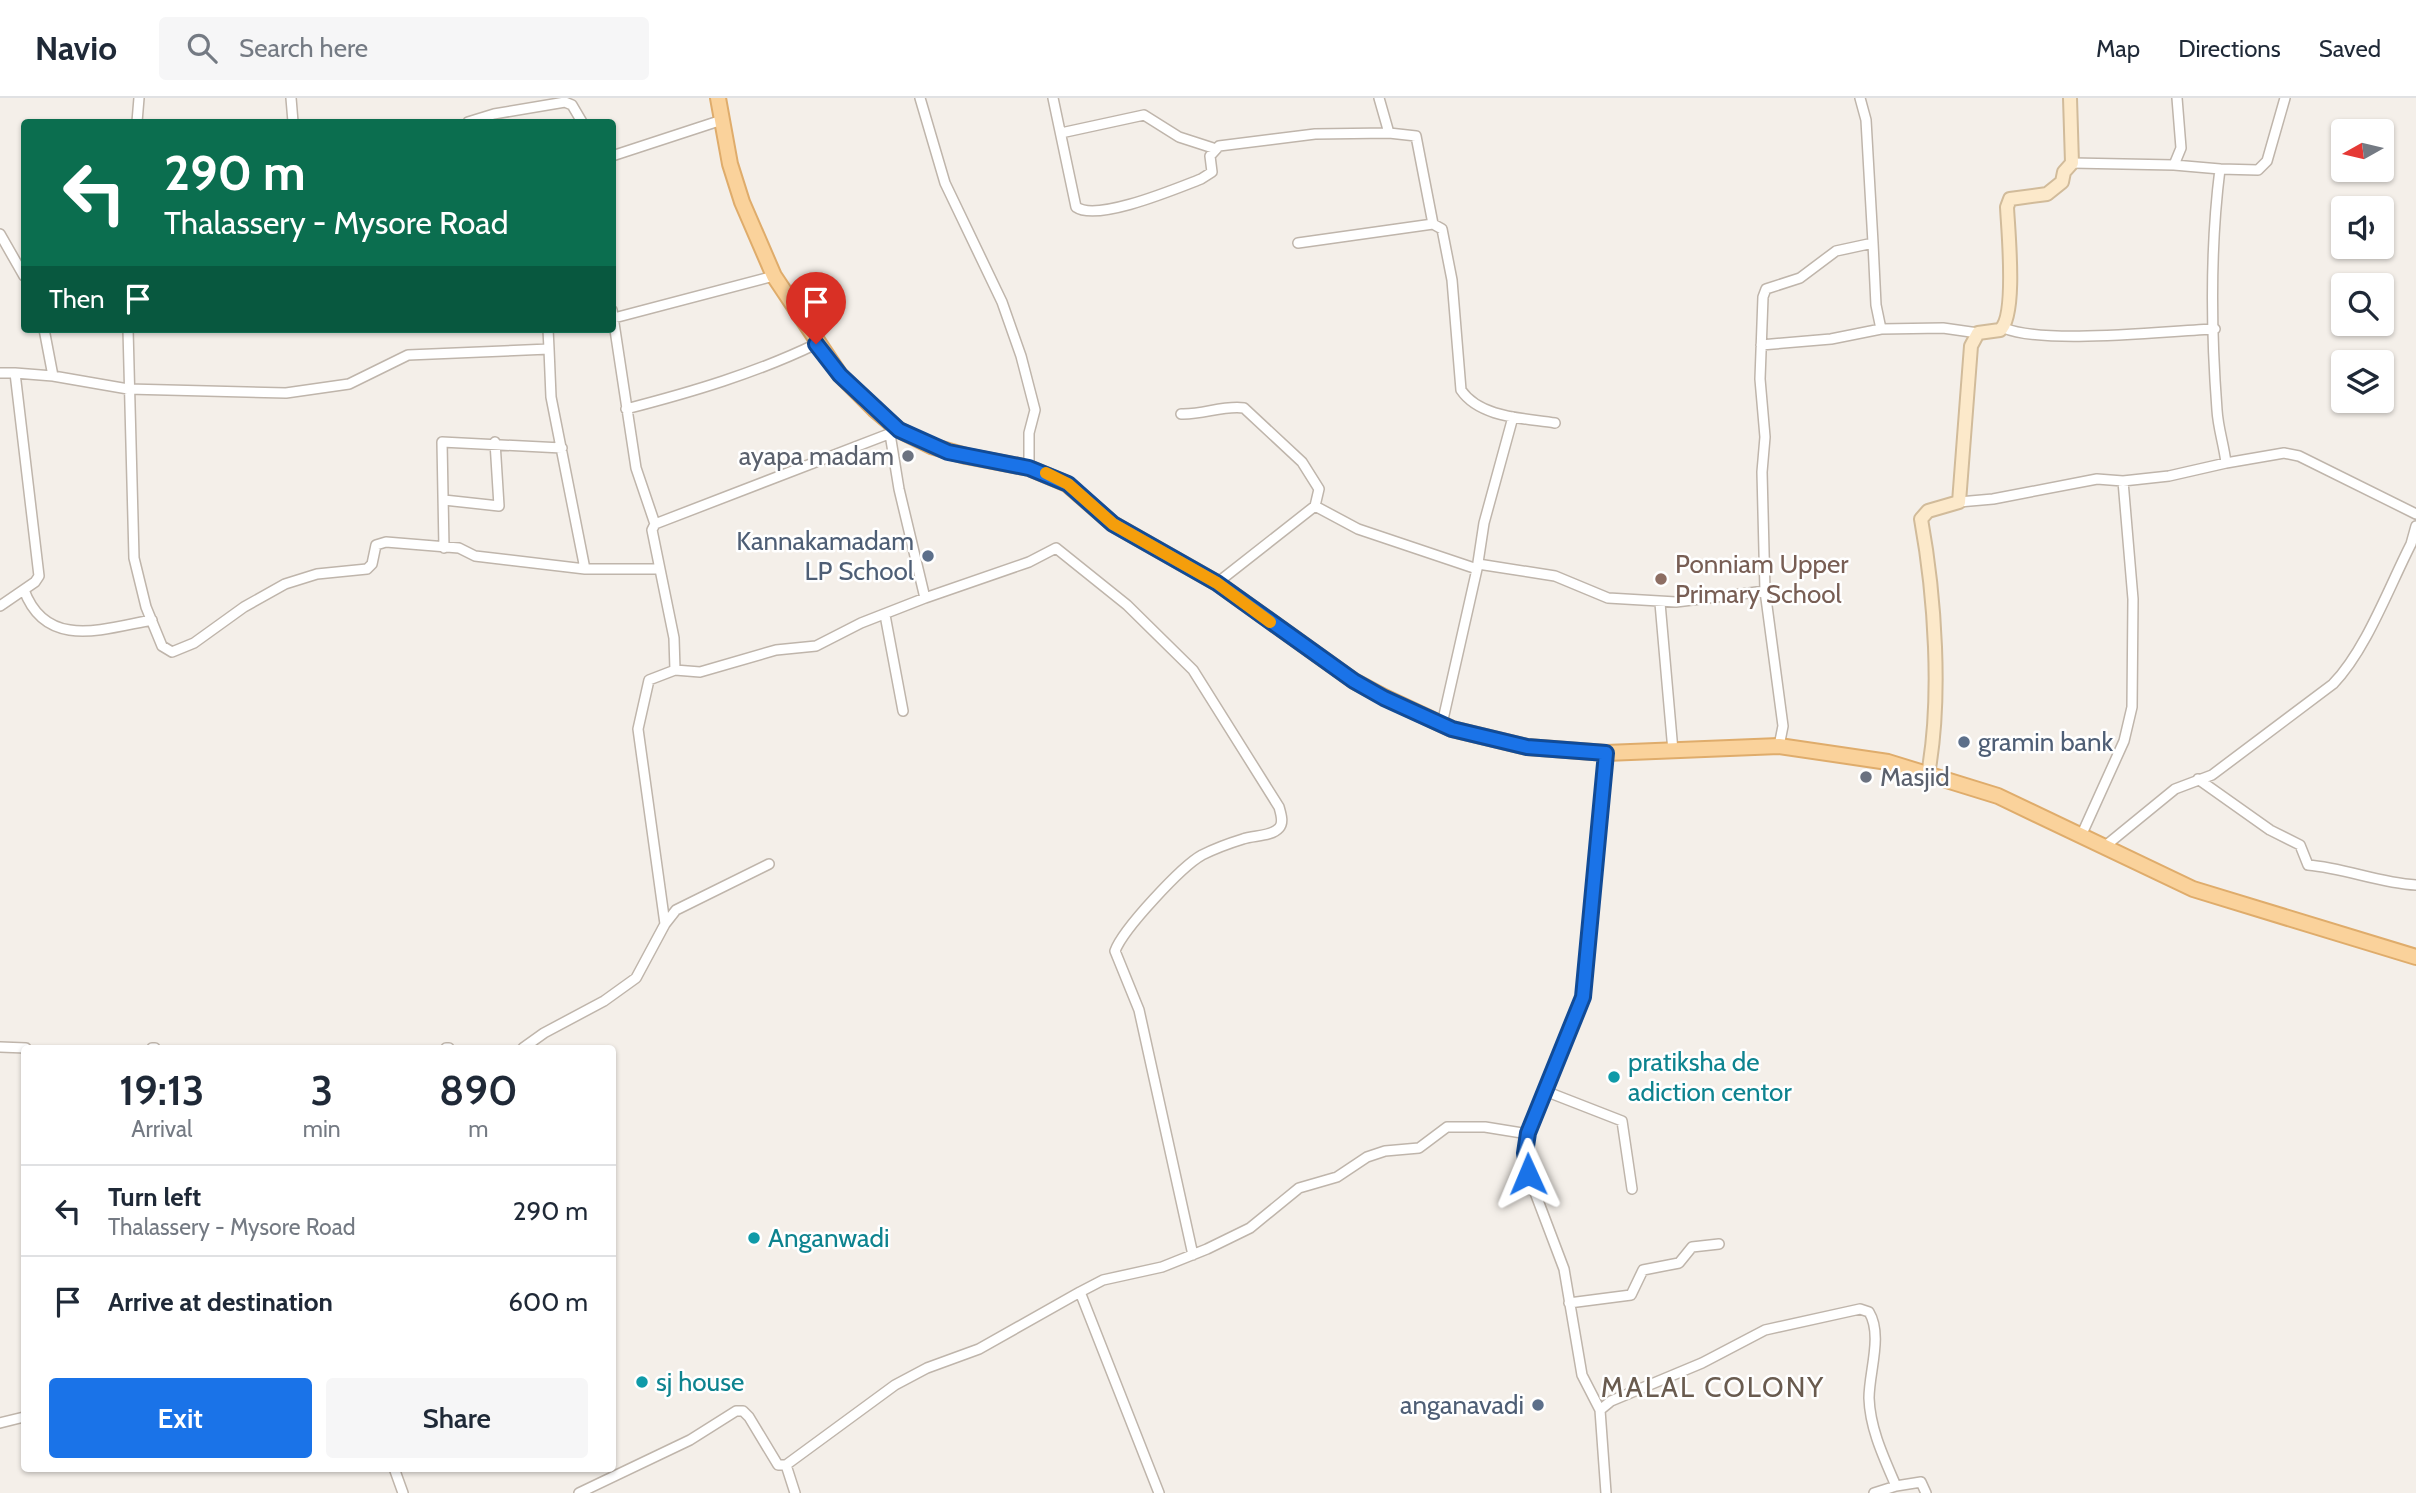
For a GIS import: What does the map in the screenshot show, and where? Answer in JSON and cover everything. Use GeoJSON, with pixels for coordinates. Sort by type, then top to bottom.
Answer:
{"type":"FeatureCollection","features":[{"type":"Feature","properties":{"kind":"main road"},"geometry":{"type":"LineString","coordinates":[[718,98],[730,164],[741,202],[774,276],[816,344],[840,375],[895,432],[948,452],[1029,468],[1068,484],[1113,524],[1217,583],[1354,681],[1442,724],[1527,747],[1606,753],[1780,746],[1888,762],[1998,796],[2193,889],[2416,957]]}},
{"type":"Feature","properties":{"kind":"street"},"geometry":{"type":"LineString","coordinates":[[136,119],[139,98]]}},
{"type":"Feature","properties":{"kind":"street"},"geometry":{"type":"LineString","coordinates":[[291,98],[293,119]]}},
{"type":"Feature","properties":{"kind":"street"},"geometry":{"type":"LineString","coordinates":[[920,98],[945,183],[1002,302],[1021,356],[1035,410],[1029,433],[1029,468]]}},
{"type":"Feature","properties":{"kind":"street"},"geometry":{"type":"LineString","coordinates":[[1053,98],[1076,207],[1083,212],[1121,207],[1201,179],[1212,172],[1210,156],[1213,148]]}},
{"type":"Feature","properties":{"kind":"street"},"geometry":{"type":"LineString","coordinates":[[1379,98],[1389,133]]}},
{"type":"Feature","properties":{"kind":"street"},"geometry":{"type":"LineString","coordinates":[[1860,98],[1866,120],[1869,150],[1876,305],[1881,329]]}},
{"type":"Feature","properties":{"kind":"street"},"geometry":{"type":"LineString","coordinates":[[2004,328],[2010,284],[2007,207],[2010,199],[2048,194],[2057,189],[2064,172],[2072,163],[2070,98]]}},
{"type":"Feature","properties":{"kind":"street"},"geometry":{"type":"LineString","coordinates":[[2174,166],[2181,148],[2177,98]]}},
{"type":"Feature","properties":{"kind":"street"},"geometry":{"type":"LineString","coordinates":[[2072,163],[2258,170],[2267,161],[2286,98]]}},
{"type":"Feature","properties":{"kind":"street"},"geometry":{"type":"LineString","coordinates":[[478,119],[565,102],[572,105],[580,119]]}},
{"type":"Feature","properties":{"kind":"street"},"geometry":{"type":"LineString","coordinates":[[1061,133],[1132,115],[1144,115],[1153,118],[1180,137],[1213,148],[1284,137],[1389,133],[1416,136],[1433,224]]}},
{"type":"Feature","properties":{"kind":"street"},"geometry":{"type":"LineString","coordinates":[[616,155],[722,120]]}},
{"type":"Feature","properties":{"kind":"street"},"geometry":{"type":"LineString","coordinates":[[2220,169],[2215,219],[2215,329],[2217,414],[2226,463]]}},
{"type":"Feature","properties":{"kind":"street"},"geometry":{"type":"LineString","coordinates":[[1298,243],[1433,224],[1441,227],[1446,246],[1461,390],[1467,399],[1482,408],[1513,417],[1555,423]]}},
{"type":"Feature","properties":{"kind":"street"},"geometry":{"type":"LineString","coordinates":[[0,234],[21,271]]}},
{"type":"Feature","properties":{"kind":"street"},"geometry":{"type":"LineString","coordinates":[[1780,746],[1783,726],[1765,591],[1762,306],[1766,289],[1800,278],[1836,251],[1873,243]]}},
{"type":"Feature","properties":{"kind":"street"},"geometry":{"type":"LineString","coordinates":[[616,313],[774,276]]}},
{"type":"Feature","properties":{"kind":"street"},"geometry":{"type":"LineString","coordinates":[[1761,345],[1831,339],[1881,329],[1943,328],[1978,332],[2004,328],[2017,334],[2054,336],[2215,329]]}},
{"type":"Feature","properties":{"kind":"street"},"geometry":{"type":"LineString","coordinates":[[1959,502],[1970,346],[1978,332]]}},
{"type":"Feature","properties":{"kind":"street"},"geometry":{"type":"LineString","coordinates":[[45,333],[53,376]]}},
{"type":"Feature","properties":{"kind":"street"},"geometry":{"type":"LineString","coordinates":[[128,333],[134,558],[162,646],[172,652],[194,643],[244,607],[285,584],[317,574],[367,569],[372,564],[376,545],[396,542],[458,548],[475,556],[585,569],[660,569]]}},
{"type":"Feature","properties":{"kind":"street"},"geometry":{"type":"LineString","coordinates":[[548,333],[551,397],[585,569]]}},
{"type":"Feature","properties":{"kind":"street"},"geometry":{"type":"LineString","coordinates":[[616,333],[636,468],[655,524]]}},
{"type":"Feature","properties":{"kind":"street"},"geometry":{"type":"LineString","coordinates":[[626,409],[764,368],[816,344]]}},
{"type":"Feature","properties":{"kind":"street"},"geometry":{"type":"LineString","coordinates":[[0,373],[53,376],[128,389],[286,393],[349,384],[408,355],[549,349]]}},
{"type":"Feature","properties":{"kind":"street"},"geometry":{"type":"LineString","coordinates":[[0,606],[39,576],[15,373]]}},
{"type":"Feature","properties":{"kind":"street"},"geometry":{"type":"LineString","coordinates":[[1181,414],[1194,415],[1231,406],[1244,408],[1302,462],[1319,489],[1315,506],[1217,583]]}},
{"type":"Feature","properties":{"kind":"street"},"geometry":{"type":"LineString","coordinates":[[1442,724],[1489,501],[1505,455],[1513,417]]}},
{"type":"Feature","properties":{"kind":"street"},"geometry":{"type":"LineString","coordinates":[[675,670],[674,638],[652,530],[655,524],[895,432],[899,489],[925,598]]}},
{"type":"Feature","properties":{"kind":"street"},"geometry":{"type":"LineString","coordinates":[[443,548],[442,442],[495,442],[562,448]]}},
{"type":"Feature","properties":{"kind":"street"},"geometry":{"type":"LineString","coordinates":[[444,500],[499,506],[495,442]]}},
{"type":"Feature","properties":{"kind":"street"},"geometry":{"type":"LineString","coordinates":[[1928,775],[1935,734],[1934,653],[1921,519],[1928,511],[1959,502],[1993,499],[2096,479],[2123,481],[2194,471],[2284,453],[2299,456],[2416,514]]}},
{"type":"Feature","properties":{"kind":"street"},"geometry":{"type":"LineString","coordinates":[[2081,836],[2124,741],[2132,707],[2133,599],[2123,481]]}},
{"type":"Feature","properties":{"kind":"street"},"geometry":{"type":"LineString","coordinates":[[1315,506],[1358,529],[1477,567],[1555,576],[1608,598],[1660,603],[1721,599],[1765,591]]}},
{"type":"Feature","properties":{"kind":"street"},"geometry":{"type":"LineString","coordinates":[[2104,847],[2175,789],[2213,775],[2333,684],[2348,669],[2411,544],[2416,526]]}},
{"type":"Feature","properties":{"kind":"street"},"geometry":{"type":"LineString","coordinates":[[665,924],[638,729],[642,700],[649,680],[675,670],[700,672],[776,650],[816,646],[861,623],[1029,562],[1056,548],[1127,605],[1193,670],[1279,807],[1282,821],[1279,828],[1200,856],[1134,919],[1120,936],[1115,951],[1139,1010],[1193,1255]]}},
{"type":"Feature","properties":{"kind":"street"},"geometry":{"type":"LineString","coordinates":[[24,590],[33,611],[43,621],[60,629],[78,632],[152,620]]}},
{"type":"Feature","properties":{"kind":"street"},"geometry":{"type":"LineString","coordinates":[[1660,603],[1673,751]]}},
{"type":"Feature","properties":{"kind":"street"},"geometry":{"type":"LineString","coordinates":[[885,615],[903,711]]}},
{"type":"Feature","properties":{"kind":"street"},"geometry":{"type":"LineString","coordinates":[[1606,753],[1583,997],[1528,1133],[1525,1153],[1528,1174],[1564,1269],[1582,1375],[1600,1410],[1606,1493]]}},
{"type":"Feature","properties":{"kind":"street"},"geometry":{"type":"LineString","coordinates":[[2198,779],[2270,830],[2300,845],[2308,865],[2331,867],[2392,884],[2416,885]]}},
{"type":"Feature","properties":{"kind":"street"},"geometry":{"type":"LineString","coordinates":[[527,1045],[604,1001],[636,978],[665,924],[677,911],[769,864]]}},
{"type":"Feature","properties":{"kind":"street"},"geometry":{"type":"LineString","coordinates":[[0,1047],[21,1048]]}},
{"type":"Feature","properties":{"kind":"street"},"geometry":{"type":"LineString","coordinates":[[1545,1091],[1622,1121],[1632,1189]]}},
{"type":"Feature","properties":{"kind":"street"},"geometry":{"type":"LineString","coordinates":[[579,1493],[690,1440],[736,1411],[743,1411],[749,1417],[779,1465],[786,1465],[895,1385],[927,1368],[979,1349],[1103,1280],[1162,1267],[1250,1228],[1299,1188],[1337,1177],[1376,1154],[1419,1148],[1447,1128],[1485,1128],[1528,1133]]}},
{"type":"Feature","properties":{"kind":"street"},"geometry":{"type":"LineString","coordinates":[[1569,1303],[1631,1295],[1643,1270],[1679,1263],[1692,1247],[1699,1244],[1719,1244]]}},
{"type":"Feature","properties":{"kind":"street"},"geometry":{"type":"LineString","coordinates":[[1080,1292],[1159,1493]]}},
{"type":"Feature","properties":{"kind":"street"},"geometry":{"type":"LineString","coordinates":[[1600,1410],[1611,1401],[1702,1363],[1765,1330],[1860,1310],[1869,1312],[1875,1337],[1869,1400],[1876,1440],[1896,1486]]}},
{"type":"Feature","properties":{"kind":"street"},"geometry":{"type":"LineString","coordinates":[[0,1423],[21,1417]]}},
{"type":"Feature","properties":{"kind":"street"},"geometry":{"type":"LineString","coordinates":[[786,1465],[795,1493]]}},
{"type":"Feature","properties":{"kind":"street"},"geometry":{"type":"LineString","coordinates":[[395,1472],[403,1493]]}},
{"type":"Feature","properties":{"kind":"street"},"geometry":{"type":"LineString","coordinates":[[1874,1493],[1921,1482],[1926,1493]]}},
{"type":"Feature","properties":{"kind":"slow traffic"},"geometry":{"type":"LineString","coordinates":[[1046,473],[1068,484],[1113,524],[1217,583],[1270,622]]}},
{"type":"Feature","properties":{"kind":"place","name":"ayapa madam"},"geometry":{"type":"Point","coordinates":[908,456]}},
{"type":"Feature","properties":{"kind":"place","name":"Kannakamadam LP School"},"geometry":{"type":"Point","coordinates":[928,556]}},
{"type":"Feature","properties":{"kind":"place","name":"Ponniam Upper Primary School"},"geometry":{"type":"Point","coordinates":[1661,579]}},
{"type":"Feature","properties":{"kind":"place","name":"gramin bank"},"geometry":{"type":"Point","coordinates":[1964,742]}},
{"type":"Feature","properties":{"kind":"place","name":"Masjid"},"geometry":{"type":"Point","coordinates":[1866,777]}},
{"type":"Feature","properties":{"kind":"place","name":"pratiksha de adiction centor"},"geometry":{"type":"Point","coordinates":[1614,1077]}},
{"type":"Feature","properties":{"kind":"place","name":"Anganwadi"},"geometry":{"type":"Point","coordinates":[754,1238]}},
{"type":"Feature","properties":{"kind":"place","name":"sj house"},"geometry":{"type":"Point","coordinates":[642,1382]}},
{"type":"Feature","properties":{"kind":"place","name":"anganavadi"},"geometry":{"type":"Point","coordinates":[1538,1405]}},
{"type":"Feature","properties":{"kind":"district","name":"MALAL COLONY"},"geometry":{"type":"Point","coordinates":[1713,1387]}},
{"type":"Feature","properties":{"kind":"route"},"geometry":{"type":"LineString","coordinates":[[816,344],[840,375],[899,430],[948,452],[1029,468],[1068,484],[1113,524],[1217,583],[1354,681],[1384,698],[1452,729],[1527,747],[1606,753],[1583,997],[1528,1133],[1525,1153],[1528,1174]]}}]}
